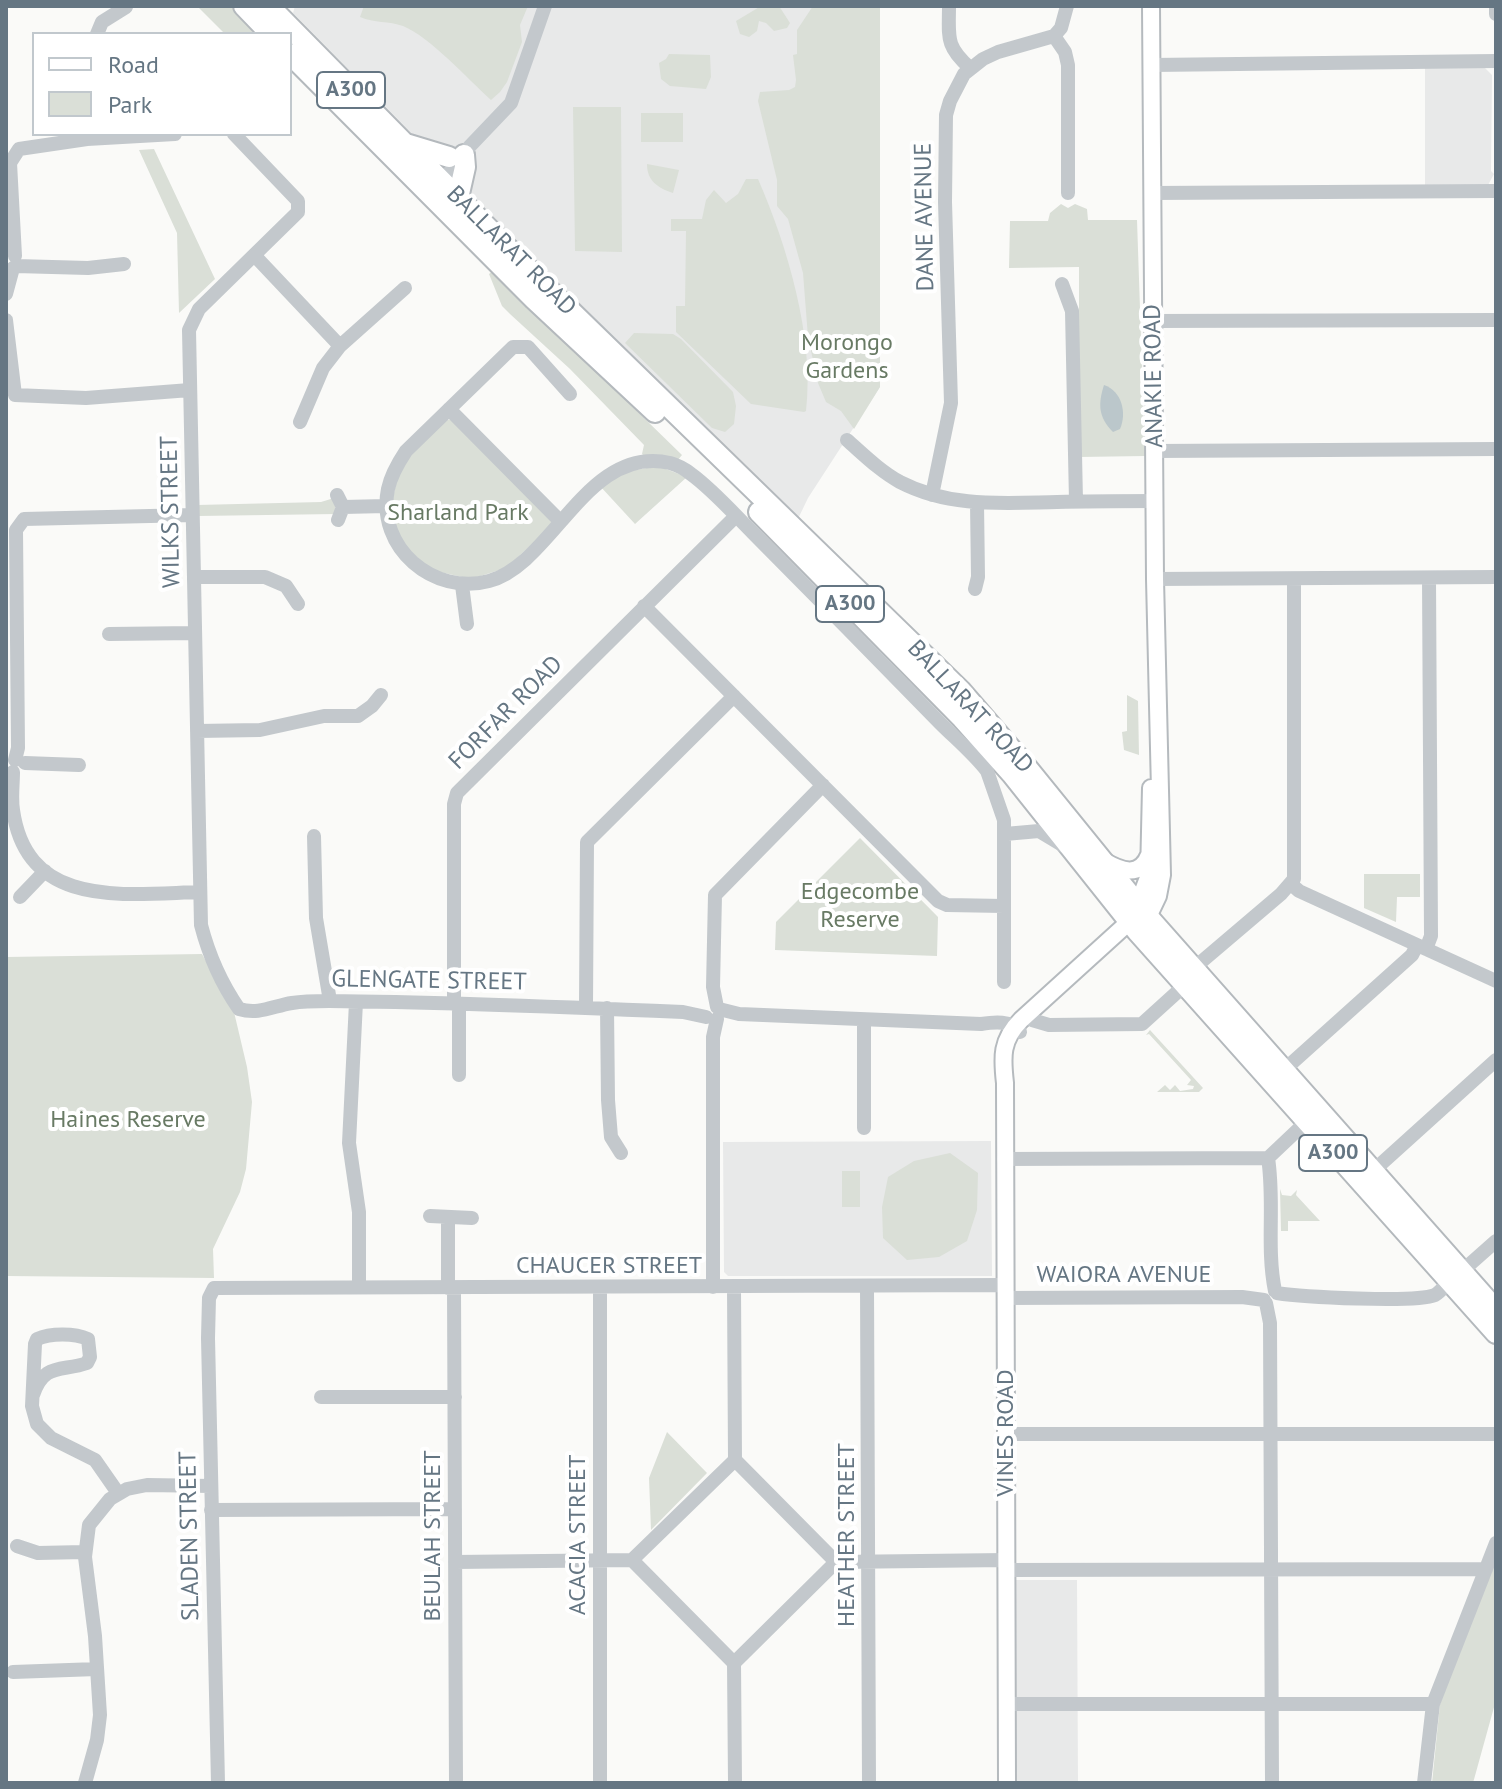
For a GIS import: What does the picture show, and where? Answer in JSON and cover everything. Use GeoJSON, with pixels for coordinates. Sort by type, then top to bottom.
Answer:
{"type":"FeatureCollection","features":[{"type":"Feature","properties":{"kind":"highway"},"geometry":{"type":"LineString","coordinates":[[244,6],[269,32]]}},
{"type":"Feature","properties":{"kind":"highway","name":"BALLARAT ROAD"},"geometry":{"type":"LineString","coordinates":[[269,6],[285,32]]}},
{"type":"Feature","properties":{"kind":"highway","name":"BALLARAT ROAD"},"geometry":{"type":"LineString","coordinates":[[293,45],[402,143],[534,299],[704,458],[907,661],[1012,774],[1068,846],[1190,976],[1284,1070],[1372,1172],[1496,1333]]}},
{"type":"Feature","properties":{"kind":"highway","name":"BALLARAT ROAD"},"geometry":{"type":"LineString","coordinates":[[293,45],[432,180],[458,198],[961,691],[1099,858],[1138,919]]}},
{"type":"Feature","properties":{"kind":"highway"},"geometry":{"type":"LineString","coordinates":[[402,143],[461,153],[465,167],[458,198]]}},
{"type":"Feature","properties":{"kind":"highway","name":"BALLARAT ROAD"},"geometry":{"type":"LineString","coordinates":[[1190,976],[1305,1123],[1455,1277],[1496,1310]]}},
{"type":"Feature","properties":{"kind":"main road","name":"ANAKIE ROAD"},"geometry":{"type":"LineString","coordinates":[[1138,919],[1158,896],[1162,875],[1157,747],[1151,6]]}},
{"type":"Feature","properties":{"kind":"main road","name":"ANAKIE ROAD"},"geometry":{"type":"LineString","coordinates":[[1138,919],[1149,875],[1150,803],[1157,747]]}},
{"type":"Feature","properties":{"kind":"main road"},"geometry":{"type":"LineString","coordinates":[[1099,858],[1118,869],[1129,871],[1144,865],[1149,855]]}},
{"type":"Feature","properties":{"kind":"main road"},"geometry":{"type":"LineString","coordinates":[[1019,1029],[1138,919]]}},
{"type":"Feature","properties":{"kind":"main road","name":"VINES ROAD"},"geometry":{"type":"LineString","coordinates":[[1007,1783],[1005,1083],[1002,1053],[1019,1029]]}},
{"type":"Feature","properties":{"kind":"street"},"geometry":{"type":"LineString","coordinates":[[432,180],[511,103],[545,6]]}},
{"type":"Feature","properties":{"kind":"street"},"geometry":{"type":"LineString","coordinates":[[949,6],[949,41],[954,53],[970,68],[998,52],[1054,36],[1061,28],[1067,6]]}},
{"type":"Feature","properties":{"kind":"street"},"geometry":{"type":"LineString","coordinates":[[1496,6],[1496,14]]}},
{"type":"Feature","properties":{"kind":"street"},"geometry":{"type":"LineString","coordinates":[[98,32],[102,22],[126,7]]}},
{"type":"Feature","properties":{"kind":"street"},"geometry":{"type":"LineString","coordinates":[[1054,36],[1065,52],[1068,65],[1068,193]]}},
{"type":"Feature","properties":{"kind":"street"},"geometry":{"type":"LineString","coordinates":[[1152,65],[1496,61]]}},
{"type":"Feature","properties":{"kind":"street","name":"DANE AVENUE"},"geometry":{"type":"LineString","coordinates":[[932,495],[951,403],[945,202],[946,115],[957,84],[970,68]]}},
{"type":"Feature","properties":{"kind":"street"},"geometry":{"type":"LineString","coordinates":[[6,296],[13,228],[10,146],[134,136]]}},
{"type":"Feature","properties":{"kind":"street","name":"WILKS STREET"},"geometry":{"type":"LineString","coordinates":[[208,953],[201,925],[189,330],[199,309],[255,256],[298,212],[299,207],[298,201],[235,136]]}},
{"type":"Feature","properties":{"kind":"street"},"geometry":{"type":"LineString","coordinates":[[1152,193],[1496,191]]}},
{"type":"Feature","properties":{"kind":"street"},"geometry":{"type":"LineString","coordinates":[[255,256],[340,346]]}},
{"type":"Feature","properties":{"kind":"street"},"geometry":{"type":"LineString","coordinates":[[11,263],[88,268],[124,264]]}},
{"type":"Feature","properties":{"kind":"street"},"geometry":{"type":"LineString","coordinates":[[1062,284],[1072,311],[1076,501]]}},
{"type":"Feature","properties":{"kind":"street"},"geometry":{"type":"LineString","coordinates":[[300,422],[323,368],[340,346],[405,288]]}},
{"type":"Feature","properties":{"kind":"street"},"geometry":{"type":"LineString","coordinates":[[6,320],[15,395],[86,398],[190,390]]}},
{"type":"Feature","properties":{"kind":"street"},"geometry":{"type":"LineString","coordinates":[[1153,321],[1496,320]]}},
{"type":"Feature","properties":{"kind":"street"},"geometry":{"type":"LineString","coordinates":[[449,409],[560,521],[512,570],[493,581],[462,585],[432,577],[414,564],[399,547],[386,506],[394,471],[406,451],[449,409],[513,347],[528,347],[570,394]]}},
{"type":"Feature","properties":{"kind":"street"},"geometry":{"type":"LineString","coordinates":[[847,440],[901,483],[932,495],[977,503],[1155,501]]}},
{"type":"Feature","properties":{"kind":"street"},"geometry":{"type":"LineString","coordinates":[[1155,451],[1496,449]]}},
{"type":"Feature","properties":{"kind":"street","name":"BALLARAT ROAD"},"geometry":{"type":"LineString","coordinates":[[560,521],[604,477],[623,467],[648,461],[675,465],[692,474],[983,766],[1002,810],[1005,834]]}},
{"type":"Feature","properties":{"kind":"street"},"geometry":{"type":"LineString","coordinates":[[975,589],[978,577],[977,503]]}},
{"type":"Feature","properties":{"kind":"street"},"geometry":{"type":"LineString","coordinates":[[339,507],[386,506]]}},
{"type":"Feature","properties":{"kind":"street"},"geometry":{"type":"LineString","coordinates":[[192,515],[24,519],[19,523],[16,530],[20,764],[12,805],[18,831],[29,853],[54,880],[96,893],[200,892]]}},
{"type":"Feature","properties":{"kind":"street","name":"FORFAR ROAD"},"geometry":{"type":"LineString","coordinates":[[459,1075],[466,1055],[456,1004],[454,798],[736,516]]}},
{"type":"Feature","properties":{"kind":"street"},"geometry":{"type":"LineString","coordinates":[[194,577],[265,577],[286,586],[298,604]]}},
{"type":"Feature","properties":{"kind":"street"},"geometry":{"type":"LineString","coordinates":[[1155,579],[1496,577]]}},
{"type":"Feature","properties":{"kind":"street"},"geometry":{"type":"LineString","coordinates":[[1284,1070],[1431,936],[1429,578]]}},
{"type":"Feature","properties":{"kind":"street"},"geometry":{"type":"LineString","coordinates":[[1294,580],[1295,872],[1291,884],[1299,891],[1496,981]]}},
{"type":"Feature","properties":{"kind":"street"},"geometry":{"type":"LineString","coordinates":[[462,585],[467,624]]}},
{"type":"Feature","properties":{"kind":"street"},"geometry":{"type":"LineString","coordinates":[[644,606],[941,903],[1004,906]]}},
{"type":"Feature","properties":{"kind":"street"},"geometry":{"type":"LineString","coordinates":[[109,634],[195,633]]}},
{"type":"Feature","properties":{"kind":"street"},"geometry":{"type":"LineString","coordinates":[[197,731],[260,730],[324,716],[358,716],[381,695]]}},
{"type":"Feature","properties":{"kind":"street"},"geometry":{"type":"LineString","coordinates":[[586,1007],[587,842],[734,696]]}},
{"type":"Feature","properties":{"kind":"street"},"geometry":{"type":"LineString","coordinates":[[20,764],[79,765]]}},
{"type":"Feature","properties":{"kind":"street"},"geometry":{"type":"LineString","coordinates":[[713,1287],[715,895],[823,785]]}},
{"type":"Feature","properties":{"kind":"street"},"geometry":{"type":"LineString","coordinates":[[1004,982],[1005,834],[1039,831],[1057,844],[1068,846]]}},
{"type":"Feature","properties":{"kind":"street"},"geometry":{"type":"LineString","coordinates":[[314,836],[316,918],[330,1001]]}},
{"type":"Feature","properties":{"kind":"street"},"geometry":{"type":"LineString","coordinates":[[20,897],[45,871]]}},
{"type":"Feature","properties":{"kind":"street","name":"GLENGATE STREET"},"geometry":{"type":"LineString","coordinates":[[208,953],[225,989],[239,1009],[253,1013],[292,1003],[330,1001],[586,1007],[981,1024],[1019,1029],[1049,1025],[1142,1024],[1291,884]]}},
{"type":"Feature","properties":{"kind":"street"},"geometry":{"type":"LineString","coordinates":[[356,1002],[349,1143],[359,1212],[359,1287]]}},
{"type":"Feature","properties":{"kind":"street"},"geometry":{"type":"LineString","coordinates":[[607,1008],[611,1137],[621,1153]]}},
{"type":"Feature","properties":{"kind":"street"},"geometry":{"type":"LineString","coordinates":[[864,1020],[864,1128]]}},
{"type":"Feature","properties":{"kind":"street"},"geometry":{"type":"LineString","coordinates":[[1372,1172],[1496,1060]]}},
{"type":"Feature","properties":{"kind":"street"},"geometry":{"type":"LineString","coordinates":[[1004,1159],[1268,1158],[1305,1123]]}},
{"type":"Feature","properties":{"kind":"street"},"geometry":{"type":"LineString","coordinates":[[1268,1158],[1272,1783]]}},
{"type":"Feature","properties":{"kind":"street"},"geometry":{"type":"LineString","coordinates":[[430,1216],[472,1218]]}},
{"type":"Feature","properties":{"kind":"street","name":"BEULAH STREET"},"geometry":{"type":"LineString","coordinates":[[448,1217],[455,1397],[456,1783]]}},
{"type":"Feature","properties":{"kind":"street","name":"WAIORA AVENUE"},"geometry":{"type":"LineString","coordinates":[[1005,1292],[1410,1298],[1434,1295],[1496,1241]]}},
{"type":"Feature","properties":{"kind":"street","name":"CHAUCER STREET"},"geometry":{"type":"LineString","coordinates":[[213,1289],[867,1286],[1005,1292]]}},
{"type":"Feature","properties":{"kind":"street","name":"HEATHER STREET"},"geometry":{"type":"LineString","coordinates":[[867,1286],[869,1783]]}},
{"type":"Feature","properties":{"kind":"street"},"geometry":{"type":"LineString","coordinates":[[734,1287],[735,1460],[836,1562]]}},
{"type":"Feature","properties":{"kind":"street","name":"ACACIA STREET"},"geometry":{"type":"LineString","coordinates":[[600,1288],[600,1783]]}},
{"type":"Feature","properties":{"kind":"street","name":"SLADEN STREET"},"geometry":{"type":"LineString","coordinates":[[213,1289],[208,1302],[218,1783]]}},
{"type":"Feature","properties":{"kind":"street"},"geometry":{"type":"LineString","coordinates":[[33,1395],[38,1383],[51,1371],[88,1362],[88,1339],[81,1336],[38,1338],[35,1344],[33,1395],[33,1415],[42,1431],[95,1460],[118,1493]]}},
{"type":"Feature","properties":{"kind":"street"},"geometry":{"type":"LineString","coordinates":[[321,1397],[455,1397]]}},
{"type":"Feature","properties":{"kind":"street"},"geometry":{"type":"LineString","coordinates":[[1006,1434],[1496,1434]]}},
{"type":"Feature","properties":{"kind":"street"},"geometry":{"type":"LineString","coordinates":[[455,1562],[632,1560],[735,1460]]}},
{"type":"Feature","properties":{"kind":"street"},"geometry":{"type":"LineString","coordinates":[[85,1783],[97,1740],[100,1715],[84,1552],[87,1531],[94,1516],[118,1493],[147,1485],[211,1486]]}},
{"type":"Feature","properties":{"kind":"street"},"geometry":{"type":"LineString","coordinates":[[211,1510],[455,1509]]}},
{"type":"Feature","properties":{"kind":"street"},"geometry":{"type":"LineString","coordinates":[[1424,1783],[1433,1704],[1496,1543]]}},
{"type":"Feature","properties":{"kind":"street"},"geometry":{"type":"LineString","coordinates":[[17,1546],[38,1553],[84,1552]]}},
{"type":"Feature","properties":{"kind":"street"},"geometry":{"type":"LineString","coordinates":[[632,1560],[734,1663],[735,1783]]}},
{"type":"Feature","properties":{"kind":"street"},"geometry":{"type":"LineString","coordinates":[[734,1663],[836,1562],[1271,1570],[1486,1569]]}},
{"type":"Feature","properties":{"kind":"street"},"geometry":{"type":"LineString","coordinates":[[13,1672],[97,1669]]}},
{"type":"Feature","properties":{"kind":"street"},"geometry":{"type":"LineString","coordinates":[[1008,1704],[1433,1704]]}},
{"type":"Feature","properties":{"kind":"shaded area"},"geometry":{"type":"Polygon","coordinates":[[[295,6],[880,6],[880,387],[808,498],[796,523],[293,13],[295,6]]]}},
{"type":"Feature","properties":{"kind":"shaded area"},"geometry":{"type":"Polygon","coordinates":[[[1425,67],[1484,67],[1492,75],[1491,171],[1494,174],[1488,185],[1425,188],[1425,67]]]}},
{"type":"Feature","properties":{"kind":"shaded area"},"geometry":{"type":"Polygon","coordinates":[[[1104,385],[1119,397],[1123,410],[1120,429],[1113,432],[1104,421],[1101,410],[1104,385]]]}},
{"type":"Feature","properties":{"kind":"shaded area"},"geometry":{"type":"Polygon","coordinates":[[[991,1141],[992,1276],[728,1276],[724,1272],[723,1142],[991,1141]]]}},
{"type":"Feature","properties":{"kind":"shaded area"},"geometry":{"type":"Polygon","coordinates":[[[1007,1580],[1077,1580],[1078,1783],[1016,1783],[1007,1637],[1007,1580]]]}},
{"type":"Feature","properties":{"kind":"green space"},"geometry":{"type":"Polygon","coordinates":[[[197,6],[230,6],[252,32],[223,32],[197,6]]]}},
{"type":"Feature","properties":{"kind":"green space"},"geometry":{"type":"Polygon","coordinates":[[[364,6],[528,6],[520,25],[522,42],[507,82],[491,100],[414,31],[398,24],[360,17],[364,6]]]}},
{"type":"Feature","properties":{"kind":"green space"},"geometry":{"type":"Polygon","coordinates":[[[761,6],[779,6],[790,23],[787,28],[774,31],[759,21],[757,31],[749,37],[740,34],[736,21],[761,6]]]}},
{"type":"Feature","properties":{"kind":"green space","name":"Morongo Gardens"},"geometry":{"type":"Polygon","coordinates":[[[813,6],[880,6],[880,387],[854,429],[841,411],[826,402],[818,383],[808,337],[803,273],[788,219],[777,206],[777,180],[758,101],[760,92],[795,87],[793,55],[797,54],[797,30],[813,6]]]}},
{"type":"Feature","properties":{"kind":"green space"},"geometry":{"type":"Polygon","coordinates":[[[669,54],[710,55],[711,77],[706,89],[670,86],[661,79],[659,63],[669,54]]]}},
{"type":"Feature","properties":{"kind":"green space"},"geometry":{"type":"Polygon","coordinates":[[[573,107],[621,107],[622,252],[575,251],[573,107]]]}},
{"type":"Feature","properties":{"kind":"green space"},"geometry":{"type":"Polygon","coordinates":[[[641,113],[683,113],[683,142],[641,142],[641,113]]]}},
{"type":"Feature","properties":{"kind":"green space"},"geometry":{"type":"Polygon","coordinates":[[[154,149],[215,279],[179,313],[177,233],[139,150],[154,149]]]}},
{"type":"Feature","properties":{"kind":"green space"},"geometry":{"type":"Polygon","coordinates":[[[647,164],[679,170],[673,193],[654,183],[647,164]]]}},
{"type":"Feature","properties":{"kind":"green space"},"geometry":{"type":"Polygon","coordinates":[[[746,179],[758,179],[779,233],[796,292],[808,383],[804,412],[751,404],[676,332],[676,306],[685,306],[686,231],[671,231],[671,219],[702,219],[706,200],[714,190],[726,203],[738,194],[746,179]]]}},
{"type":"Feature","properties":{"kind":"green space"},"geometry":{"type":"Polygon","coordinates":[[[1061,204],[1068,208],[1075,204],[1087,209],[1088,220],[1137,220],[1145,456],[1079,457],[1079,267],[1009,268],[1010,221],[1048,221],[1050,213],[1061,204]]]}},
{"type":"Feature","properties":{"kind":"green space"},"geometry":{"type":"Polygon","coordinates":[[[493,271],[682,455],[677,461],[642,454],[644,445],[570,369],[502,306],[489,274],[493,271]]]}},
{"type":"Feature","properties":{"kind":"green space"},"geometry":{"type":"Polygon","coordinates":[[[634,333],[673,334],[681,339],[733,392],[736,406],[734,424],[725,432],[712,428],[625,343],[634,333]]]}},
{"type":"Feature","properties":{"kind":"green space","name":"Sharland Park"},"geometry":{"type":"Polygon","coordinates":[[[452,419],[551,518],[552,526],[506,568],[471,579],[431,570],[403,544],[394,525],[391,506],[399,471],[409,456],[443,421],[452,419]]]}},
{"type":"Feature","properties":{"kind":"green space"},"geometry":{"type":"Polygon","coordinates":[[[658,466],[687,477],[635,524],[600,486],[624,472],[658,466]]]}},
{"type":"Feature","properties":{"kind":"green space"},"geometry":{"type":"Polygon","coordinates":[[[334,498],[336,514],[198,516],[197,505],[321,502],[334,498]]]}},
{"type":"Feature","properties":{"kind":"green space"},"geometry":{"type":"Polygon","coordinates":[[[1127,695],[1138,701],[1139,755],[1124,750],[1122,732],[1127,731],[1127,695]]]}},
{"type":"Feature","properties":{"kind":"green space","name":"Edgecombe Reserve"},"geometry":{"type":"Polygon","coordinates":[[[860,838],[938,917],[937,956],[775,950],[776,922],[860,838]]]}},
{"type":"Feature","properties":{"kind":"green space"},"geometry":{"type":"Polygon","coordinates":[[[1364,874],[1420,874],[1420,897],[1397,897],[1396,922],[1364,908],[1364,874]]]}},
{"type":"Feature","properties":{"kind":"green space","name":"Haines Reserve"},"geometry":{"type":"Polygon","coordinates":[[[202,954],[234,1012],[252,1102],[246,1169],[240,1192],[213,1249],[214,1278],[6,1276],[6,957],[202,954]]]}},
{"type":"Feature","properties":{"kind":"green space"},"geometry":{"type":"Polygon","coordinates":[[[1150,1030],[1203,1088],[1199,1092],[1157,1092],[1165,1085],[1170,1090],[1175,1085],[1180,1091],[1193,1089],[1194,1086],[1187,1085],[1191,1080],[1149,1034],[1146,1035],[1150,1030]]]}},
{"type":"Feature","properties":{"kind":"green space"},"geometry":{"type":"Polygon","coordinates":[[[950,1153],[978,1173],[977,1210],[967,1241],[939,1257],[907,1260],[883,1238],[882,1207],[888,1177],[914,1161],[950,1153]]]}},
{"type":"Feature","properties":{"kind":"green space"},"geometry":{"type":"Polygon","coordinates":[[[842,1171],[860,1171],[860,1207],[842,1207],[842,1171]]]}},
{"type":"Feature","properties":{"kind":"green space"},"geometry":{"type":"Polygon","coordinates":[[[1280,1189],[1282,1195],[1291,1196],[1297,1190],[1296,1195],[1320,1221],[1288,1221],[1288,1231],[1281,1231],[1280,1189]]]}},
{"type":"Feature","properties":{"kind":"green space"},"geometry":{"type":"Polygon","coordinates":[[[667,1432],[707,1473],[651,1530],[649,1478],[667,1432]]]}},
{"type":"Feature","properties":{"kind":"green space"},"geometry":{"type":"Polygon","coordinates":[[[1496,1555],[1496,1700],[1473,1783],[1432,1783],[1440,1704],[1496,1555]]]}}]}
